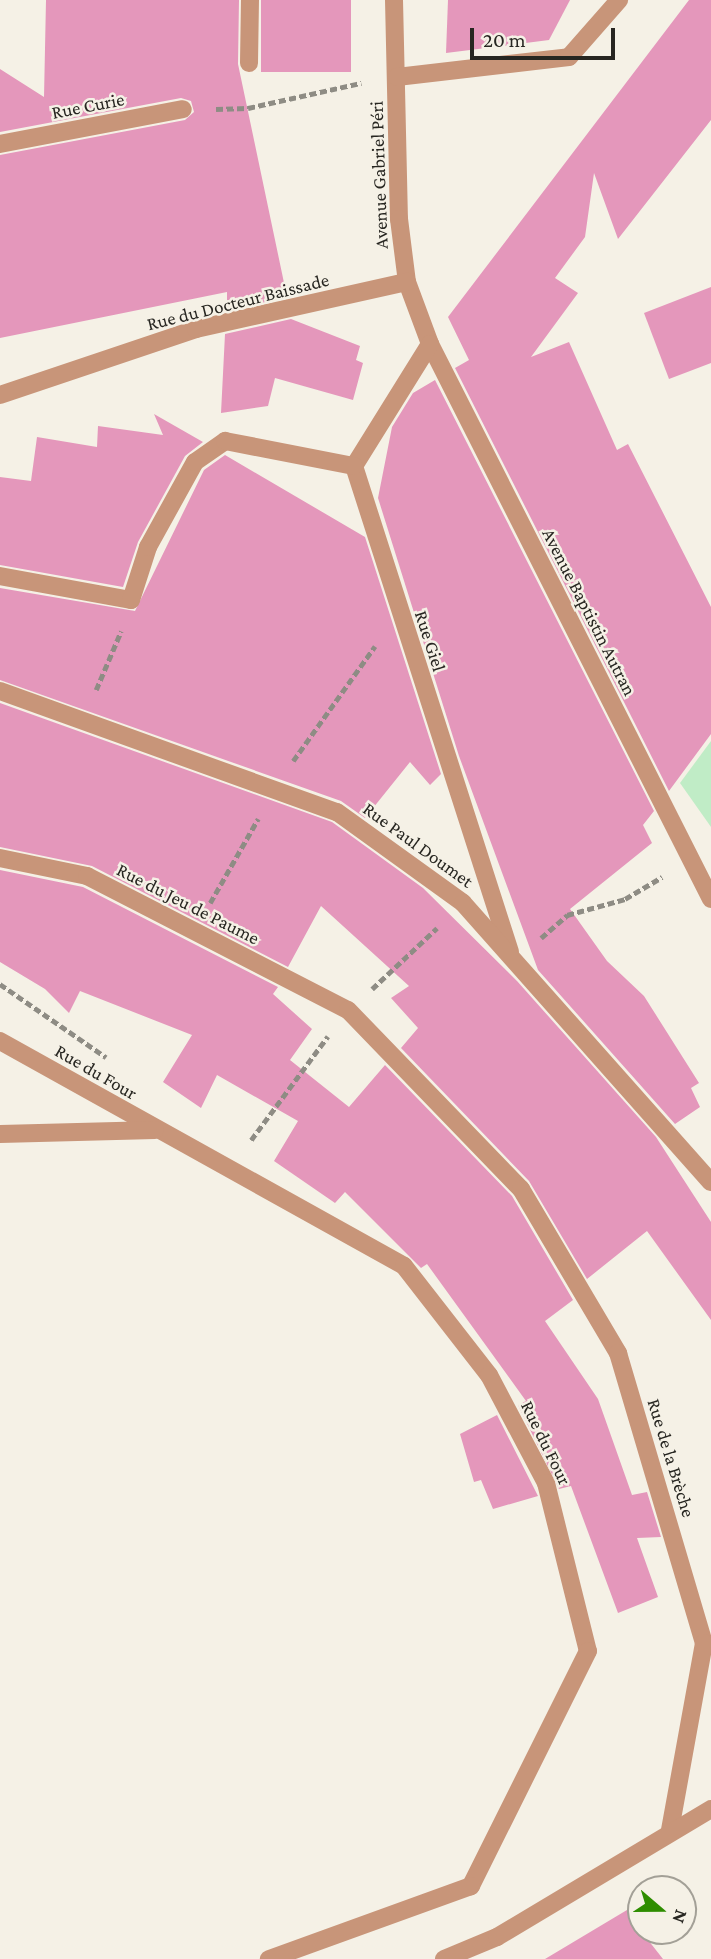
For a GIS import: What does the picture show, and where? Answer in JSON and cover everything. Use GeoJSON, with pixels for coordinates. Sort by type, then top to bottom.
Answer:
{"type":"FeatureCollection","features":[{"type":"Feature","properties":{"kind":"street"},"geometry":{"type":"LineString","coordinates":[[249,63],[250,0]]}},
{"type":"Feature","properties":{"kind":"street","name":"Avenue Gabriel Péri"},"geometry":{"type":"LineString","coordinates":[[394,0],[399,219],[407,282],[430,344]]}},
{"type":"Feature","properties":{"kind":"street"},"geometry":{"type":"LineString","coordinates":[[396,73],[569,57],[619,0]]}},
{"type":"Feature","properties":{"kind":"street","name":"Rue Curie"},"geometry":{"type":"LineString","coordinates":[[0,144],[183,110]]}},
{"type":"Feature","properties":{"kind":"street","name":"Rue du Docteur Baissade"},"geometry":{"type":"LineString","coordinates":[[0,395],[196,330],[407,282]]}},
{"type":"Feature","properties":{"kind":"street"},"geometry":{"type":"LineString","coordinates":[[0,576],[131,600],[148,547],[195,462],[225,441],[354,466],[430,344]]}},
{"type":"Feature","properties":{"kind":"street","name":"Avenue Baptistin Autran"},"geometry":{"type":"LineString","coordinates":[[430,344],[711,899]]}},
{"type":"Feature","properties":{"kind":"street","name":"Rue Giel"},"geometry":{"type":"LineString","coordinates":[[354,466],[401,622],[514,963]]}},
{"type":"Feature","properties":{"kind":"street","name":"Rue Paul Doumet"},"geometry":{"type":"LineString","coordinates":[[0,691],[84,718],[337,812],[463,903],[711,1182]]}},
{"type":"Feature","properties":{"kind":"street","name":"Rue du Jeu de Paume"},"geometry":{"type":"LineString","coordinates":[[0,858],[87,876],[348,1010]]}},
{"type":"Feature","properties":{"kind":"street","name":"Rue de la Brèche"},"geometry":{"type":"LineString","coordinates":[[348,1010],[521,1189],[618,1353],[704,1643],[670,1830]]}},
{"type":"Feature","properties":{"kind":"street","name":"Rue du Four"},"geometry":{"type":"LineString","coordinates":[[0,1041],[155,1130],[404,1266],[489,1375],[546,1483],[588,1651],[471,1886],[269,1959]]}},
{"type":"Feature","properties":{"kind":"street"},"geometry":{"type":"LineString","coordinates":[[0,1134],[155,1130]]}},
{"type":"Feature","properties":{"kind":"street"},"geometry":{"type":"LineString","coordinates":[[443,1959],[497,1937],[670,1830],[711,1809]]}},
{"type":"Feature","properties":{"kind":"path"},"geometry":{"type":"LineString","coordinates":[[183,110],[248,108],[349,88],[396,73]]}},
{"type":"Feature","properties":{"kind":"path"},"geometry":{"type":"LineString","coordinates":[[84,718],[131,600]]}},
{"type":"Feature","properties":{"kind":"path"},"geometry":{"type":"LineString","coordinates":[[514,963],[567,915],[625,899],[666,875]]}},
{"type":"Feature","properties":{"kind":"path"},"geometry":{"type":"LineString","coordinates":[[273,1194],[249,1136],[348,1010],[463,903]]}},
{"type":"Feature","properties":{"kind":"path"},"geometry":{"type":"LineString","coordinates":[[0,984],[111,1061]]}},
{"type":"Feature","properties":{"kind":"green space"},"geometry":{"type":"Polygon","coordinates":[[[711,741],[711,827],[680,783],[711,741]]]}},
{"type":"Feature","properties":{"kind":"building"},"geometry":{"type":"Polygon","coordinates":[[[46,0],[239,0],[238,64],[287,297],[227,311],[227,292],[0,338],[0,155],[185,120],[194,112],[191,101],[181,98],[0,132],[0,69],[44,97],[46,0]]]}},
{"type":"Feature","properties":{"kind":"building"},"geometry":{"type":"Polygon","coordinates":[[[261,0],[351,0],[351,72],[261,72],[261,0]]]}},
{"type":"Feature","properties":{"kind":"building"},"geometry":{"type":"Polygon","coordinates":[[[448,0],[570,0],[549,40],[446,53],[448,0]]]}},
{"type":"Feature","properties":{"kind":"building"},"geometry":{"type":"Polygon","coordinates":[[[689,0],[711,0],[711,120],[618,239],[594,173],[585,237],[555,278],[578,293],[531,357],[569,342],[617,450],[628,444],[711,607],[711,734],[669,791],[455,368],[469,360],[448,317],[689,0]]]}},
{"type":"Feature","properties":{"kind":"building"},"geometry":{"type":"Polygon","coordinates":[[[711,287],[711,363],[669,379],[644,313],[711,287]]]}},
{"type":"Feature","properties":{"kind":"building"},"geometry":{"type":"Polygon","coordinates":[[[291,319],[360,346],[356,360],[363,363],[353,400],[275,378],[268,406],[221,413],[225,334],[291,319]]]}},
{"type":"Feature","properties":{"kind":"building"},"geometry":{"type":"Polygon","coordinates":[[[435,380],[654,811],[643,825],[652,843],[570,909],[607,961],[644,996],[699,1083],[691,1088],[700,1107],[675,1124],[538,970],[459,756],[378,498],[392,427],[413,393],[435,380]]]}},
{"type":"Feature","properties":{"kind":"building"},"geometry":{"type":"Polygon","coordinates":[[[154,414],[203,442],[185,456],[138,542],[123,587],[0,565],[0,477],[31,481],[37,437],[97,447],[98,426],[163,435],[154,414]]]}},
{"type":"Feature","properties":{"kind":"building"},"geometry":{"type":"Polygon","coordinates":[[[225,455],[365,537],[441,774],[430,785],[410,762],[365,818],[341,801],[0,680],[0,588],[135,611],[204,470],[225,455]]]}},
{"type":"Feature","properties":{"kind":"building"},"geometry":{"type":"Polygon","coordinates":[[[0,703],[332,822],[423,888],[517,981],[656,1137],[711,1222],[711,1320],[647,1231],[587,1279],[529,1181],[401,1048],[418,1028],[391,998],[409,986],[321,906],[288,967],[92,866],[0,847],[0,703]]]}},
{"type":"Feature","properties":{"kind":"building"},"geometry":{"type":"Polygon","coordinates":[[[0,870],[83,887],[278,987],[273,994],[312,1029],[290,1060],[349,1107],[385,1065],[512,1196],[573,1300],[545,1321],[598,1399],[632,1495],[647,1492],[661,1537],[637,1538],[658,1597],[618,1613],[571,1486],[559,1489],[518,1405],[526,1401],[427,1264],[421,1268],[345,1192],[335,1203],[274,1161],[298,1121],[217,1075],[201,1108],[163,1082],[192,1035],[80,991],[69,1013],[45,989],[0,962],[0,870]]]}},
{"type":"Feature","properties":{"kind":"building"},"geometry":{"type":"Polygon","coordinates":[[[497,1415],[538,1496],[493,1509],[481,1480],[474,1482],[460,1434],[497,1415]]]}},
{"type":"Feature","properties":{"kind":"building"},"geometry":{"type":"Polygon","coordinates":[[[627,1910],[627,1945],[652,1945],[663,1959],[545,1959],[627,1910]]]}}]}
